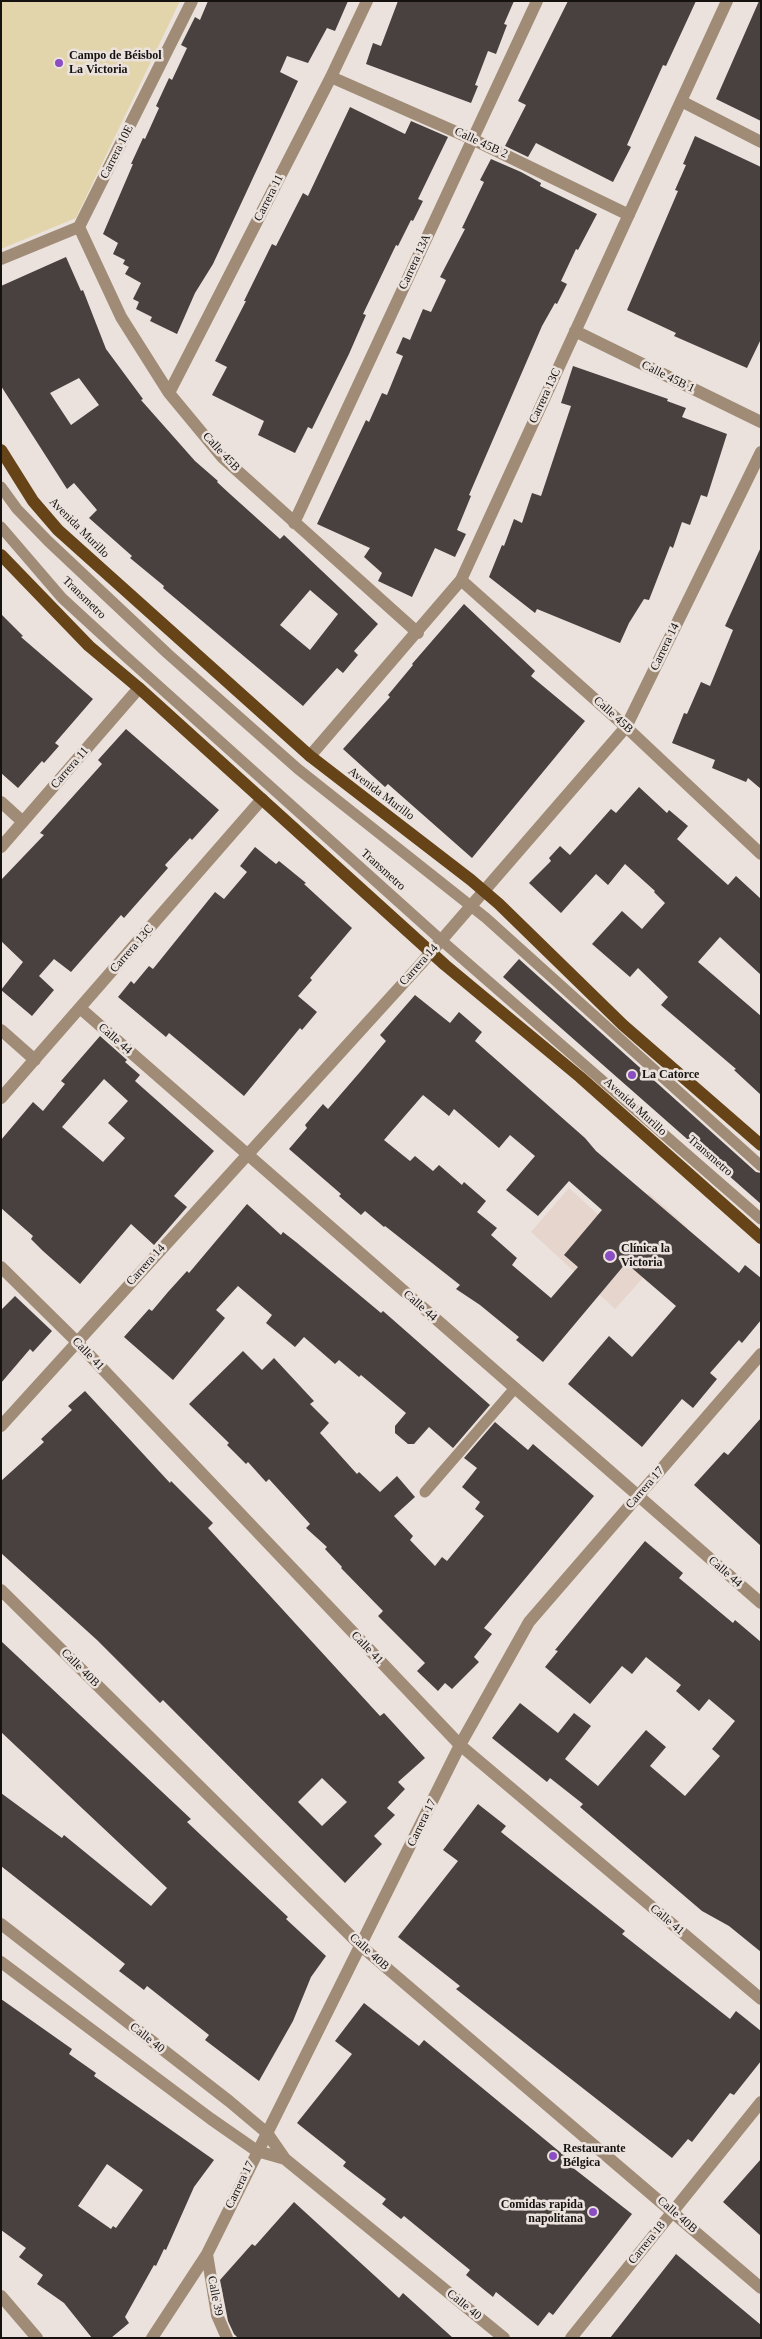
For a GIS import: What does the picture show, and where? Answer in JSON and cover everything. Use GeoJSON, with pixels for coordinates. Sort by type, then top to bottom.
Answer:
{"type":"FeatureCollection","features":[{"type":"Feature","properties":{"kind":"main road","name":"Avenida Murillo"},"geometry":{"type":"LineString","coordinates":[[1,450],[33,501],[58,530],[310,756],[484,892],[623,1025],[761,1145]]}},
{"type":"Feature","properties":{"kind":"main road","name":"Avenida Murillo"},"geometry":{"type":"LineString","coordinates":[[1,555],[89,646],[139,688],[431,952],[580,1077],[761,1238]]}},
{"type":"Feature","properties":{"kind":"street","name":"Carrera 10E"},"geometry":{"type":"LineString","coordinates":[[79,227],[192,1]]}},
{"type":"Feature","properties":{"kind":"street","name":"Carrera 11"},"geometry":{"type":"LineString","coordinates":[[169,393],[331,77],[367,1]]}},
{"type":"Feature","properties":{"kind":"street","name":"Carrera 13A"},"geometry":{"type":"LineString","coordinates":[[294,522],[537,1]]}},
{"type":"Feature","properties":{"kind":"street","name":"Carrera 13C"},"geometry":{"type":"LineString","coordinates":[[310,756],[418,633],[461,580],[727,1]]}},
{"type":"Feature","properties":{"kind":"street","name":"Calle 45B 2"},"geometry":{"type":"LineString","coordinates":[[331,77],[472,138],[629,215]]}},
{"type":"Feature","properties":{"kind":"street"},"geometry":{"type":"LineString","coordinates":[[681,101],[761,142]]}},
{"type":"Feature","properties":{"kind":"street"},"geometry":{"type":"LineString","coordinates":[[1,259],[79,227]]}},
{"type":"Feature","properties":{"kind":"street","name":"Calle 45B"},"geometry":{"type":"LineString","coordinates":[[79,227],[121,317],[169,393],[222,457],[418,633]]}},
{"type":"Feature","properties":{"kind":"street","name":"Calle 45B 1"},"geometry":{"type":"LineString","coordinates":[[575,331],[761,422]]}},
{"type":"Feature","properties":{"kind":"street","name":"Carrera 14"},"geometry":{"type":"LineString","coordinates":[[1,1426],[431,952],[626,727],[761,452]]}},
{"type":"Feature","properties":{"kind":"street","name":"Calle 45B"},"geometry":{"type":"LineString","coordinates":[[461,580],[626,727],[761,854]]}},
{"type":"Feature","properties":{"kind":"street","name":"Carrera 11"},"geometry":{"type":"LineString","coordinates":[[1,846],[139,688]]}},
{"type":"Feature","properties":{"kind":"street","name":"Carrera 13C"},"geometry":{"type":"LineString","coordinates":[[1,1098],[262,799]]}},
{"type":"Feature","properties":{"kind":"street"},"geometry":{"type":"LineString","coordinates":[[1,802],[23,822]]}},
{"type":"Feature","properties":{"kind":"street","name":"Calle 44"},"geometry":{"type":"LineString","coordinates":[[80,1008],[761,1603]]}},
{"type":"Feature","properties":{"kind":"street"},"geometry":{"type":"LineString","coordinates":[[1,1030],[34,1060]]}},
{"type":"Feature","properties":{"kind":"street","name":"Calle 41"},"geometry":{"type":"LineString","coordinates":[[1,1267],[76,1342],[460,1745],[761,1999]]}},
{"type":"Feature","properties":{"kind":"street","name":"Carrera 17"},"geometry":{"type":"LineString","coordinates":[[152,2338],[207,2254],[460,1745],[529,1622],[761,1354]]}},
{"type":"Feature","properties":{"kind":"street","name":"Calle 40B"},"geometry":{"type":"LineString","coordinates":[[1,1590],[361,1946],[761,2288]]}},
{"type":"Feature","properties":{"kind":"street","name":"Calle 40"},"geometry":{"type":"LineString","coordinates":[[1,1924],[267,2133],[285,2159],[504,2338]]}},
{"type":"Feature","properties":{"kind":"street","name":"Calle 40"},"geometry":{"type":"LineString","coordinates":[[1,1962],[211,2119],[257,2151],[285,2159]]}},
{"type":"Feature","properties":{"kind":"street","name":"Carrera 18"},"geometry":{"type":"LineString","coordinates":[[571,2338],[761,2102]]}},
{"type":"Feature","properties":{"kind":"street","name":"Calle 39"},"geometry":{"type":"LineString","coordinates":[[207,2254],[217,2315],[227,2338]]}},
{"type":"Feature","properties":{"kind":"street"},"geometry":{"type":"LineString","coordinates":[[1,2296],[37,2338]]}},
{"type":"Feature","properties":{"kind":"lane","name":"Transmetro"},"geometry":{"type":"LineString","coordinates":[[1,487],[17,509],[48,542],[168,654],[298,769],[472,906],[761,1166]]}},
{"type":"Feature","properties":{"kind":"lane","name":"Transmetro"},"geometry":{"type":"LineString","coordinates":[[1,527],[62,598],[441,940],[761,1219]]}},
{"type":"Feature","properties":{"kind":"lane"},"geometry":{"type":"LineString","coordinates":[[425,1492],[514,1388]]}},
{"type":"Feature","properties":{"kind":"shaded area","name":"Campo de Béisbol La Victoria"},"geometry":{"type":"Polygon","coordinates":[[[1,1],[180,1],[76,218],[1,249],[1,1]]]}},
{"type":"Feature","properties":{"kind":"shaded area","name":"Clínica la Victoria"},"geometry":{"type":"Polygon","coordinates":[[[569,1188],[615,1230],[649,1193],[688,1228],[615,1309],[531,1232],[569,1188]]]}},
{"type":"Feature","properties":{"kind":"building"},"geometry":{"type":"Polygon","coordinates":[[[208,1],[348,1],[335,31],[327,28],[308,63],[287,56],[280,72],[298,81],[213,264],[195,293],[177,334],[150,321],[152,317],[136,309],[139,302],[133,299],[141,283],[125,274],[129,267],[123,264],[125,260],[113,254],[118,243],[103,234],[133,164],[131,164],[159,108],[156,106],[169,78],[172,80],[187,48],[181,45],[195,17],[200,20],[208,1]]]}},
{"type":"Feature","properties":{"kind":"building"},"geometry":{"type":"Polygon","coordinates":[[[398,1],[514,1],[504,24],[507,25],[496,54],[488,51],[475,85],[478,86],[471,103],[366,64],[373,43],[381,46],[398,1]]]}},
{"type":"Feature","properties":{"kind":"building"},"geometry":{"type":"Polygon","coordinates":[[[568,1],[696,1],[666,66],[663,65],[627,145],[631,147],[613,182],[536,143],[528,157],[505,146],[526,105],[518,101],[568,1]]]}},
{"type":"Feature","properties":{"kind":"building"},"geometry":{"type":"Polygon","coordinates":[[[759,1],[761,1],[761,121],[716,99],[759,1]]]}},
{"type":"Feature","properties":{"kind":"building"},"geometry":{"type":"Polygon","coordinates":[[[350,107],[405,134],[411,121],[448,137],[418,199],[423,201],[398,246],[396,245],[363,314],[366,315],[349,354],[312,429],[308,427],[295,453],[258,435],[264,421],[212,395],[227,367],[215,361],[246,301],[244,301],[272,244],[276,246],[303,193],[308,196],[350,107]]]}},
{"type":"Feature","properties":{"kind":"building"},"geometry":{"type":"Polygon","coordinates":[[[695,136],[761,167],[761,339],[747,368],[674,336],[676,333],[627,310],[678,191],[675,190],[686,165],[683,164],[695,136]]]}},
{"type":"Feature","properties":{"kind":"building"},"geometry":{"type":"Polygon","coordinates":[[[491,159],[521,172],[541,183],[540,186],[597,214],[578,250],[576,249],[561,281],[567,284],[557,304],[555,303],[542,326],[469,495],[471,496],[457,530],[466,534],[455,557],[435,548],[412,597],[378,581],[382,573],[364,557],[370,548],[317,524],[366,420],[369,422],[382,393],[387,395],[403,356],[396,353],[403,337],[410,340],[423,309],[431,312],[446,280],[440,277],[465,229],[462,228],[484,182],[480,180],[491,159]]]}},
{"type":"Feature","properties":{"kind":"building"},"geometry":{"type":"Polygon","coordinates":[[[66,257],[81,291],[83,290],[106,349],[143,399],[141,400],[195,461],[217,482],[280,539],[284,535],[378,624],[354,651],[358,655],[343,673],[337,668],[303,706],[130,558],[132,556],[89,518],[97,510],[74,483],[67,489],[1,386],[1,286],[66,257]],[[79,378],[50,393],[71,425],[99,405],[79,378]],[[310,590],[280,625],[310,650],[338,614],[310,590]]]}},
{"type":"Feature","properties":{"kind":"building"},"geometry":{"type":"Polygon","coordinates":[[[573,366],[668,399],[667,401],[686,408],[682,417],[727,434],[707,497],[701,495],[690,525],[682,522],[673,548],[670,546],[649,600],[644,599],[629,623],[620,643],[537,609],[535,613],[489,577],[502,545],[504,546],[514,519],[522,523],[532,493],[541,496],[571,406],[561,403],[573,366]]]}},
{"type":"Feature","properties":{"kind":"building"},"geometry":{"type":"Polygon","coordinates":[[[761,547],[761,789],[748,778],[746,782],[712,768],[715,760],[672,743],[684,713],[687,714],[701,682],[710,686],[733,630],[725,626],[761,547]]]}},
{"type":"Feature","properties":{"kind":"building"},"geometry":{"type":"Polygon","coordinates":[[[464,604],[535,671],[531,676],[585,721],[472,858],[388,784],[385,787],[343,749],[390,697],[388,695],[412,664],[464,604]]]}},
{"type":"Feature","properties":{"kind":"building"},"geometry":{"type":"Polygon","coordinates":[[[1,614],[23,636],[21,637],[93,699],[55,743],[59,746],[44,763],[42,761],[18,788],[1,773],[1,614]]]}},
{"type":"Feature","properties":{"kind":"building"},"geometry":{"type":"Polygon","coordinates":[[[126,729],[219,810],[192,840],[190,838],[165,865],[168,868],[124,918],[121,915],[71,972],[54,959],[39,976],[54,990],[32,1016],[1,990],[23,962],[1,941],[1,880],[44,835],[40,833],[102,764],[98,760],[126,729]]]}},
{"type":"Feature","properties":{"kind":"building"},"geometry":{"type":"Polygon","coordinates":[[[639,787],[667,813],[669,810],[688,826],[677,839],[728,885],[736,876],[761,899],[761,975],[720,937],[698,962],[761,1016],[761,1095],[734,1070],[736,1069],[661,1005],[668,997],[638,968],[630,977],[592,944],[622,911],[642,929],[665,903],[655,891],[625,864],[608,885],[596,874],[561,913],[529,883],[551,861],[549,858],[560,846],[570,855],[611,809],[616,813],[639,787]]]}},
{"type":"Feature","properties":{"kind":"building"},"geometry":{"type":"Polygon","coordinates":[[[255,847],[276,864],[279,861],[306,883],[304,884],[352,928],[310,978],[312,980],[298,996],[317,1012],[302,1030],[300,1028],[244,1096],[169,1033],[166,1037],[118,997],[131,981],[134,984],[149,966],[153,969],[215,892],[224,899],[247,872],[240,866],[255,847]]]}},
{"type":"Feature","properties":{"kind":"building","name":"La Catorce"},"geometry":{"type":"Polygon","coordinates":[[[519,959],[756,1172],[761,1173],[761,1204],[503,977],[519,959]]]}},
{"type":"Feature","properties":{"kind":"building"},"geometry":{"type":"Polygon","coordinates":[[[415,995],[450,1023],[459,1012],[482,1032],[475,1041],[585,1138],[596,1151],[739,1273],[745,1265],[761,1278],[761,1320],[742,1343],[739,1340],[710,1373],[717,1379],[693,1408],[682,1399],[642,1447],[568,1384],[609,1336],[632,1357],[676,1306],[626,1263],[543,1362],[516,1340],[519,1337],[480,1305],[456,1289],[460,1285],[365,1211],[361,1215],[339,1196],[341,1194],[289,1149],[307,1128],[305,1125],[323,1104],[328,1109],[386,1041],[380,1035],[415,995]],[[423,1095],[384,1140],[410,1161],[415,1156],[433,1171],[439,1165],[462,1185],[464,1182],[486,1201],[477,1212],[497,1228],[491,1235],[517,1258],[512,1265],[551,1298],[578,1267],[564,1255],[602,1210],[569,1181],[538,1216],[506,1190],[535,1156],[510,1135],[499,1148],[454,1109],[449,1116],[423,1095]]]}},
{"type":"Feature","properties":{"kind":"building"},"geometry":{"type":"Polygon","coordinates":[[[100,1036],[127,1060],[125,1062],[140,1075],[135,1081],[214,1151],[174,1196],[187,1207],[154,1245],[131,1224],[80,1284],[31,1239],[33,1236],[1,1208],[1,1140],[33,1102],[43,1111],[65,1084],[61,1081],[100,1036]],[[104,1079],[62,1127],[103,1162],[125,1138],[108,1123],[128,1101],[104,1079]]]}},
{"type":"Feature","properties":{"kind":"building"},"geometry":{"type":"Polygon","coordinates":[[[247,1204],[281,1235],[283,1232],[381,1313],[383,1311],[490,1405],[453,1448],[429,1427],[414,1444],[408,1444],[395,1433],[395,1426],[406,1413],[361,1375],[359,1377],[339,1360],[335,1364],[304,1337],[295,1347],[266,1323],[272,1315],[238,1286],[216,1310],[225,1318],[173,1380],[124,1337],[149,1309],[152,1311],[187,1271],[189,1273],[247,1204]]]}},
{"type":"Feature","properties":{"kind":"building"},"geometry":{"type":"Polygon","coordinates":[[[15,1296],[52,1331],[33,1352],[30,1349],[1,1383],[1,1310],[15,1296]]]}},
{"type":"Feature","properties":{"kind":"building"},"geometry":{"type":"Polygon","coordinates":[[[243,1351],[262,1370],[274,1358],[314,1401],[310,1404],[329,1423],[320,1433],[357,1474],[359,1472],[380,1492],[397,1476],[415,1497],[394,1516],[413,1536],[410,1540],[435,1566],[442,1557],[447,1561],[484,1516],[475,1509],[480,1502],[462,1487],[477,1468],[464,1458],[495,1422],[528,1450],[533,1444],[594,1496],[484,1628],[492,1634],[474,1657],[479,1662],[452,1689],[445,1683],[438,1691],[417,1671],[425,1663],[378,1616],[383,1611],[341,1568],[325,1549],[327,1547],[306,1528],[310,1524],[269,1479],[266,1482],[248,1462],[246,1464],[227,1445],[229,1443],[189,1404],[243,1351]]]}},
{"type":"Feature","properties":{"kind":"building"},"geometry":{"type":"Polygon","coordinates":[[[85,1391],[170,1483],[171,1481],[213,1523],[208,1528],[380,1716],[384,1713],[425,1758],[398,1782],[405,1789],[387,1808],[395,1815],[374,1836],[382,1844],[345,1883],[163,1700],[160,1703],[97,1640],[1,1553],[1,1481],[44,1442],[41,1439],[72,1410],[68,1406],[85,1391]],[[322,1778],[298,1802],[322,1826],[347,1802],[322,1778]]]}},
{"type":"Feature","properties":{"kind":"building"},"geometry":{"type":"Polygon","coordinates":[[[761,1418],[761,1546],[694,1485],[724,1452],[728,1455],[761,1418]]]}},
{"type":"Feature","properties":{"kind":"building"},"geometry":{"type":"Polygon","coordinates":[[[645,1541],[683,1573],[679,1578],[733,1623],[735,1620],[761,1642],[761,1952],[729,1926],[702,1911],[580,1807],[583,1804],[550,1778],[547,1782],[492,1738],[520,1703],[558,1733],[574,1713],[591,1726],[565,1759],[598,1786],[646,1730],[666,1747],[650,1766],[685,1796],[720,1756],[712,1749],[735,1721],[709,1699],[699,1711],[676,1691],[681,1685],[646,1657],[632,1674],[622,1666],[590,1704],[545,1667],[558,1651],[555,1650],[645,1541]]]}},
{"type":"Feature","properties":{"kind":"building"},"geometry":{"type":"Polygon","coordinates":[[[1,1641],[191,1819],[187,1822],[288,1917],[286,1919],[326,1956],[311,1977],[293,2021],[259,2081],[205,2040],[209,2035],[147,1986],[144,1990],[119,1971],[125,1964],[1,1866],[1,1793],[62,1838],[64,1835],[151,1906],[167,1888],[1,1732],[1,1641]]]}},
{"type":"Feature","properties":{"kind":"building"},"geometry":{"type":"Polygon","coordinates":[[[478,1804],[506,1826],[501,1832],[625,1931],[622,1934],[730,2019],[736,2011],[761,2031],[761,2061],[734,2095],[730,2093],[692,2142],[688,2139],[672,2158],[456,1989],[460,1986],[398,1937],[458,1861],[443,1850],[478,1804]]]}},
{"type":"Feature","properties":{"kind":"building"},"geometry":{"type":"Polygon","coordinates":[[[1,1999],[72,2049],[69,2054],[96,2073],[94,2076],[214,2160],[194,2187],[166,2250],[164,2249],[156,2266],[154,2265],[125,2317],[129,2323],[111,2338],[92,2338],[64,2303],[37,2284],[43,2275],[19,2257],[26,2248],[1,2230],[1,1999]],[[107,2164],[78,2206],[111,2229],[113,2226],[116,2228],[143,2190],[107,2164]]]}},
{"type":"Feature","properties":{"kind":"building"},"geometry":{"type":"Polygon","coordinates":[[[364,2003],[419,2046],[424,2040],[566,2157],[563,2160],[632,2214],[553,2315],[549,2312],[538,2326],[496,2292],[493,2297],[466,2275],[470,2270],[404,2216],[401,2219],[382,2204],[386,2199],[343,2166],[346,2162],[297,2123],[352,2054],[335,2041],[364,2003]]]}},
{"type":"Feature","properties":{"kind":"building"},"geometry":{"type":"Polygon","coordinates":[[[761,2159],[761,2236],[723,2202],[761,2159]]]}},
{"type":"Feature","properties":{"kind":"building"},"geometry":{"type":"Polygon","coordinates":[[[294,2202],[399,2298],[403,2293],[453,2338],[238,2338],[228,2321],[220,2280],[252,2244],[255,2246],[294,2202]]]}},
{"type":"Feature","properties":{"kind":"building"},"geometry":{"type":"Polygon","coordinates":[[[676,2254],[761,2325],[761,2338],[610,2338],[676,2254]]]}},
{"type":"Feature","properties":{"kind":"place","name":"Campo de Béisbol La Victoria"},"geometry":{"type":"Point","coordinates":[59,63]}},
{"type":"Feature","properties":{"kind":"place","name":"La Catorce"},"geometry":{"type":"Point","coordinates":[632,1075]}},
{"type":"Feature","properties":{"kind":"place","name":"Clínica la Victoria"},"geometry":{"type":"Point","coordinates":[610,1256]}},
{"type":"Feature","properties":{"kind":"place","name":"Restaurante Bélgica"},"geometry":{"type":"Point","coordinates":[553,2156]}},
{"type":"Feature","properties":{"kind":"place","name":"Comidas rapida napolitana"},"geometry":{"type":"Point","coordinates":[593,2212]}}]}
